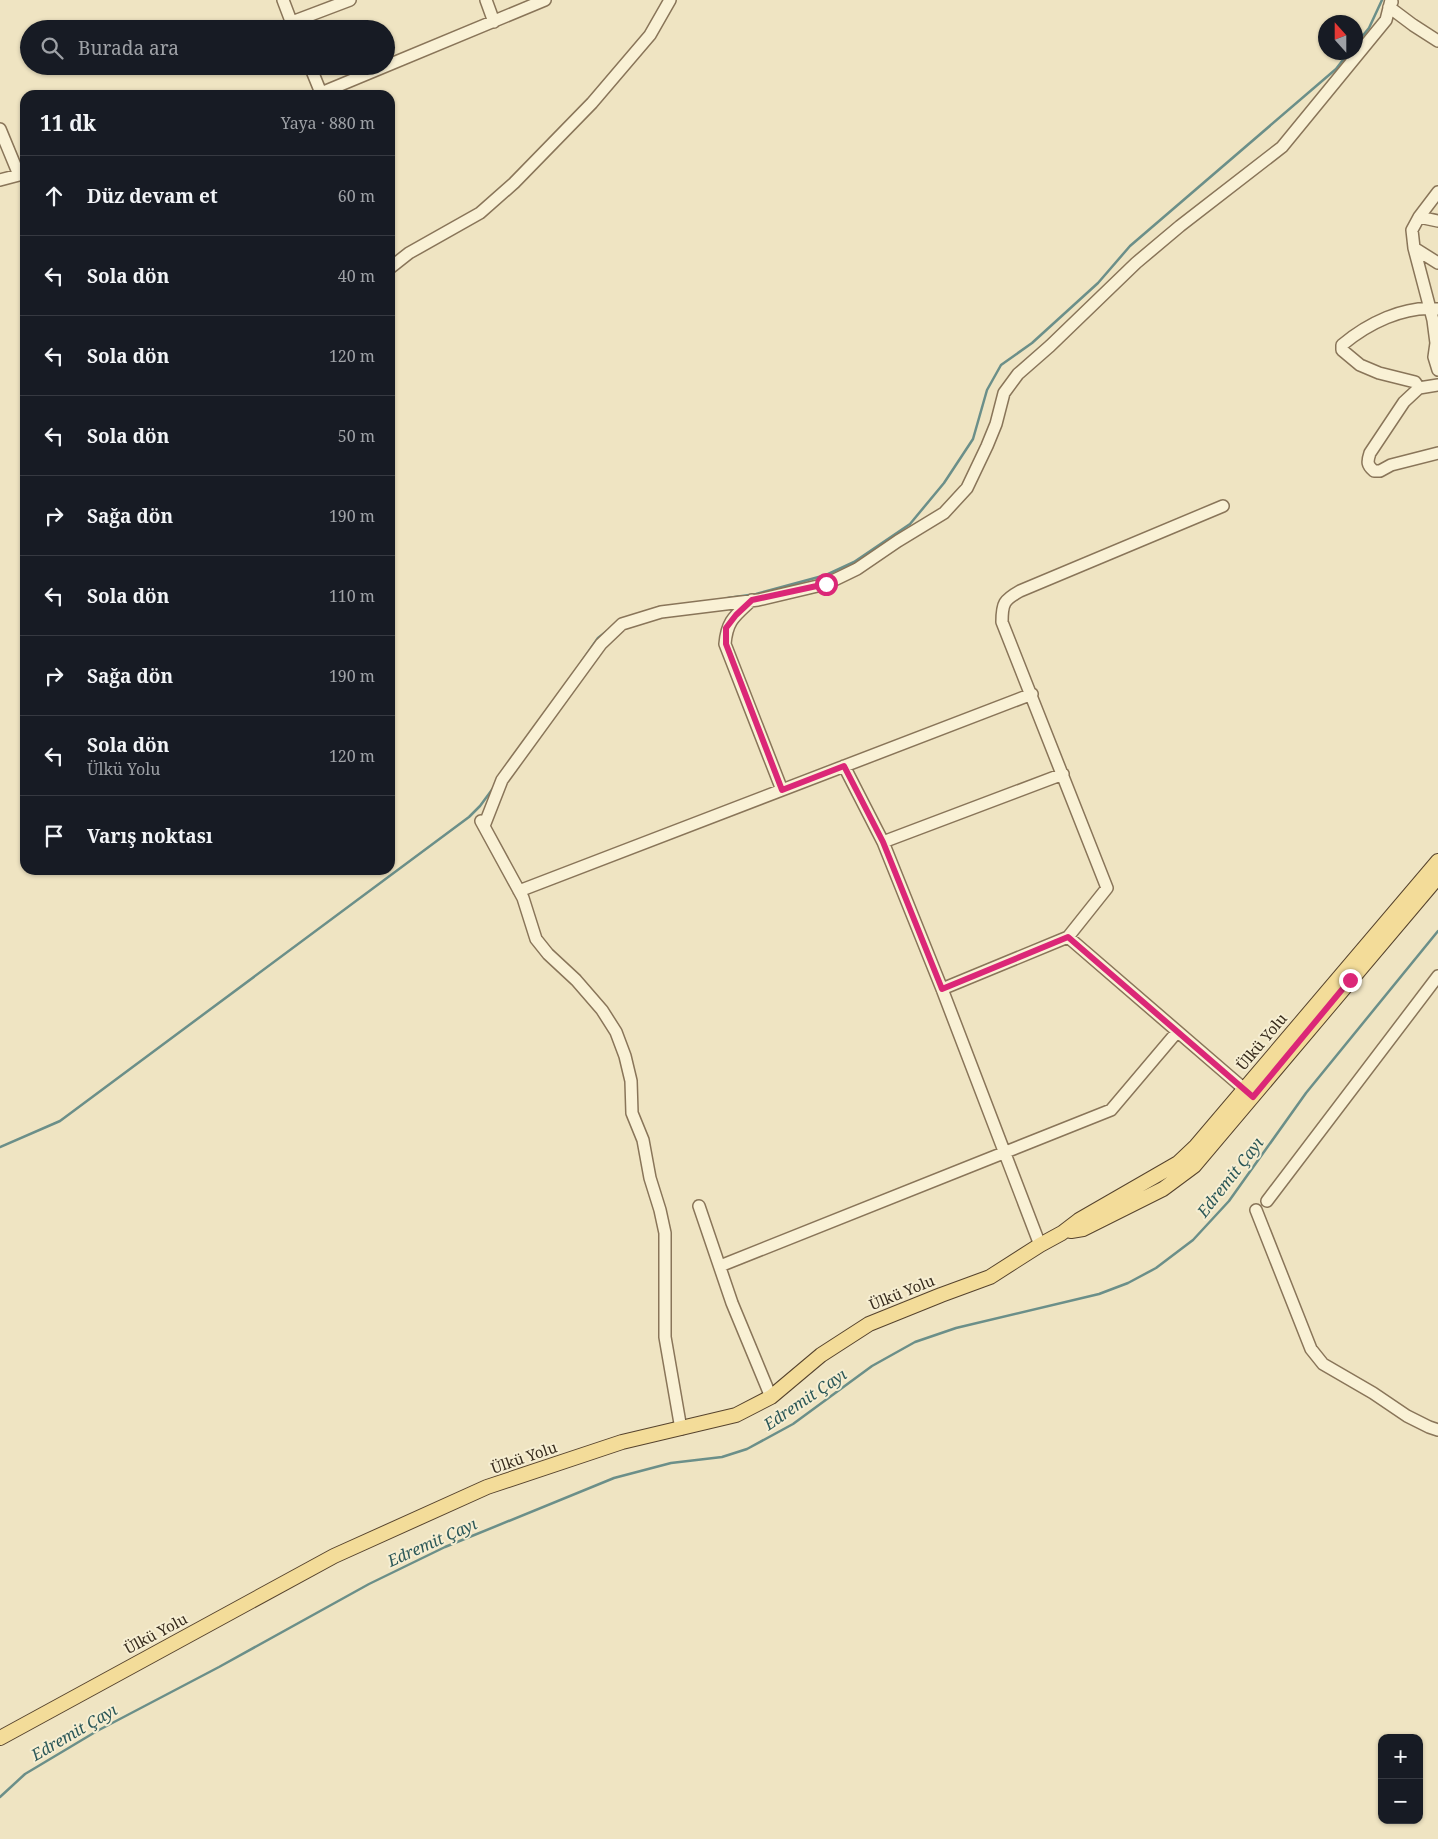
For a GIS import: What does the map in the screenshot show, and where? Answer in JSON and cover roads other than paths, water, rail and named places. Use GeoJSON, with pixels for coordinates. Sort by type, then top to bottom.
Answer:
{"type":"FeatureCollection","features":[{"type":"Feature","properties":{"kind":"main road","name":"Ülkü Yolu"},"geometry":{"type":"LineString","coordinates":[[0,1738],[343,1552],[486,1487],[622,1442],[736,1415],[772,1397],[821,1355],[869,1324],[941,1294],[990,1277],[1062,1233],[1083,1229],[1163,1189],[1179,1179],[1194,1166],[1249,1093],[1438,861]]}},
{"type":"Feature","properties":{"kind":"main road","name":"Ülkü Yolu"},"geometry":{"type":"LineString","coordinates":[[1249,1093],[1438,877]]}},
{"type":"Feature","properties":{"kind":"street"},"geometry":{"type":"LineString","coordinates":[[283,0],[291,20]]}},
{"type":"Feature","properties":{"kind":"street"},"geometry":{"type":"LineString","coordinates":[[304,20],[350,0]]}},
{"type":"Feature","properties":{"kind":"street"},"geometry":{"type":"LineString","coordinates":[[486,0],[494,22]]}},
{"type":"Feature","properties":{"kind":"street"},"geometry":{"type":"LineString","coordinates":[[395,62],[545,0]]}},
{"type":"Feature","properties":{"kind":"street"},"geometry":{"type":"LineString","coordinates":[[395,264],[409,253],[480,213],[514,183],[592,103],[650,36],[670,0]]}},
{"type":"Feature","properties":{"kind":"street"},"geometry":{"type":"LineString","coordinates":[[681,1429],[665,1337],[665,1233],[642,1140],[632,1113],[631,1081],[625,1056],[616,1032],[602,1010],[536,939],[519,891],[483,823],[502,780],[601,644],[622,624],[661,612],[752,600],[826,584],[857,569],[944,513],[966,488],[996,424],[1004,393],[1018,374],[1050,346],[1136,263],[1180,226],[1282,147],[1386,20],[1391,2],[1438,41]]}},
{"type":"Feature","properties":{"kind":"street"},"geometry":{"type":"LineString","coordinates":[[314,75],[320,90]]}},
{"type":"Feature","properties":{"kind":"street"},"geometry":{"type":"LineString","coordinates":[[328,90],[364,75]]}},
{"type":"Feature","properties":{"kind":"street"},"geometry":{"type":"LineString","coordinates":[[0,129],[19,175],[0,180]]}},
{"type":"Feature","properties":{"kind":"street"},"geometry":{"type":"LineString","coordinates":[[1438,192],[1419,217],[1412,230],[1414,248],[1434,309],[1436,343],[1434,356],[1438,370]]}},
{"type":"Feature","properties":{"kind":"street"},"geometry":{"type":"LineString","coordinates":[[1419,217],[1438,221]]}},
{"type":"Feature","properties":{"kind":"street"},"geometry":{"type":"LineString","coordinates":[[1414,248],[1438,263]]}},
{"type":"Feature","properties":{"kind":"street"},"geometry":{"type":"LineString","coordinates":[[1419,388],[1415,382],[1379,373],[1360,365],[1342,350],[1342,345],[1355,335],[1394,315],[1412,310],[1434,309]]}},
{"type":"Feature","properties":{"kind":"street"},"geometry":{"type":"LineString","coordinates":[[1438,385],[1419,388],[1404,402],[1390,421],[1367,461],[1369,467],[1374,471],[1380,471],[1391,465],[1438,453]]}},
{"type":"Feature","properties":{"kind":"street"},"geometry":{"type":"LineString","coordinates":[[942,989],[1068,937],[1108,888],[1002,622],[1002,606],[1008,598],[1020,591],[1223,506]]}},
{"type":"Feature","properties":{"kind":"street"},"geometry":{"type":"LineString","coordinates":[[752,600],[736,615],[726,628],[726,644],[782,790]]}},
{"type":"Feature","properties":{"kind":"street"},"geometry":{"type":"LineString","coordinates":[[519,891],[1032,694]]}},
{"type":"Feature","properties":{"kind":"street"},"geometry":{"type":"LineString","coordinates":[[844,766],[883,842],[942,989],[1040,1245]]}},
{"type":"Feature","properties":{"kind":"street"},"geometry":{"type":"LineString","coordinates":[[883,842],[1063,774]]}},
{"type":"Feature","properties":{"kind":"street"},"geometry":{"type":"LineString","coordinates":[[1068,937],[1249,1093]]}},
{"type":"Feature","properties":{"kind":"street"},"geometry":{"type":"LineString","coordinates":[[1267,1201],[1438,976]]}},
{"type":"Feature","properties":{"kind":"street"},"geometry":{"type":"LineString","coordinates":[[720,1266],[1111,1110],[1177,1032]]}},
{"type":"Feature","properties":{"kind":"street"},"geometry":{"type":"LineString","coordinates":[[699,1206],[732,1304],[772,1397]]}},
{"type":"Feature","properties":{"kind":"street"},"geometry":{"type":"LineString","coordinates":[[1256,1210],[1311,1349],[1323,1364],[1373,1393],[1407,1416],[1438,1430]]}},
{"type":"Feature","properties":{"kind":"waterway"},"geometry":{"type":"LineString","coordinates":[[1363,35],[1369,28],[1382,0]]}},
{"type":"Feature","properties":{"kind":"waterway"},"geometry":{"type":"LineString","coordinates":[[728,598],[756,594],[826,575],[854,562],[910,524],[944,483],[973,439],[987,390],[1001,365],[1032,343],[1098,283],[1130,246],[1336,69],[1343,60]]}},
{"type":"Feature","properties":{"kind":"waterway"},"geometry":{"type":"LineString","coordinates":[[582,661],[598,638],[607,631]]}},
{"type":"Feature","properties":{"kind":"waterway"},"geometry":{"type":"LineString","coordinates":[[395,872],[469,817],[494,787]]}},
{"type":"Feature","properties":{"kind":"waterway"},"geometry":{"type":"LineString","coordinates":[[0,1147],[60,1121],[391,875]]}},
{"type":"Feature","properties":{"kind":"waterway","name":"Edremit Çayı"},"geometry":{"type":"LineString","coordinates":[[0,1797],[25,1774],[97,1731],[219,1667],[369,1584],[445,1547],[614,1478],[671,1463],[722,1457],[747,1449],[793,1424],[872,1366],[915,1342],[956,1328],[1099,1294],[1128,1283],[1156,1268],[1193,1240],[1229,1201],[1306,1093],[1438,931]]}}]}
